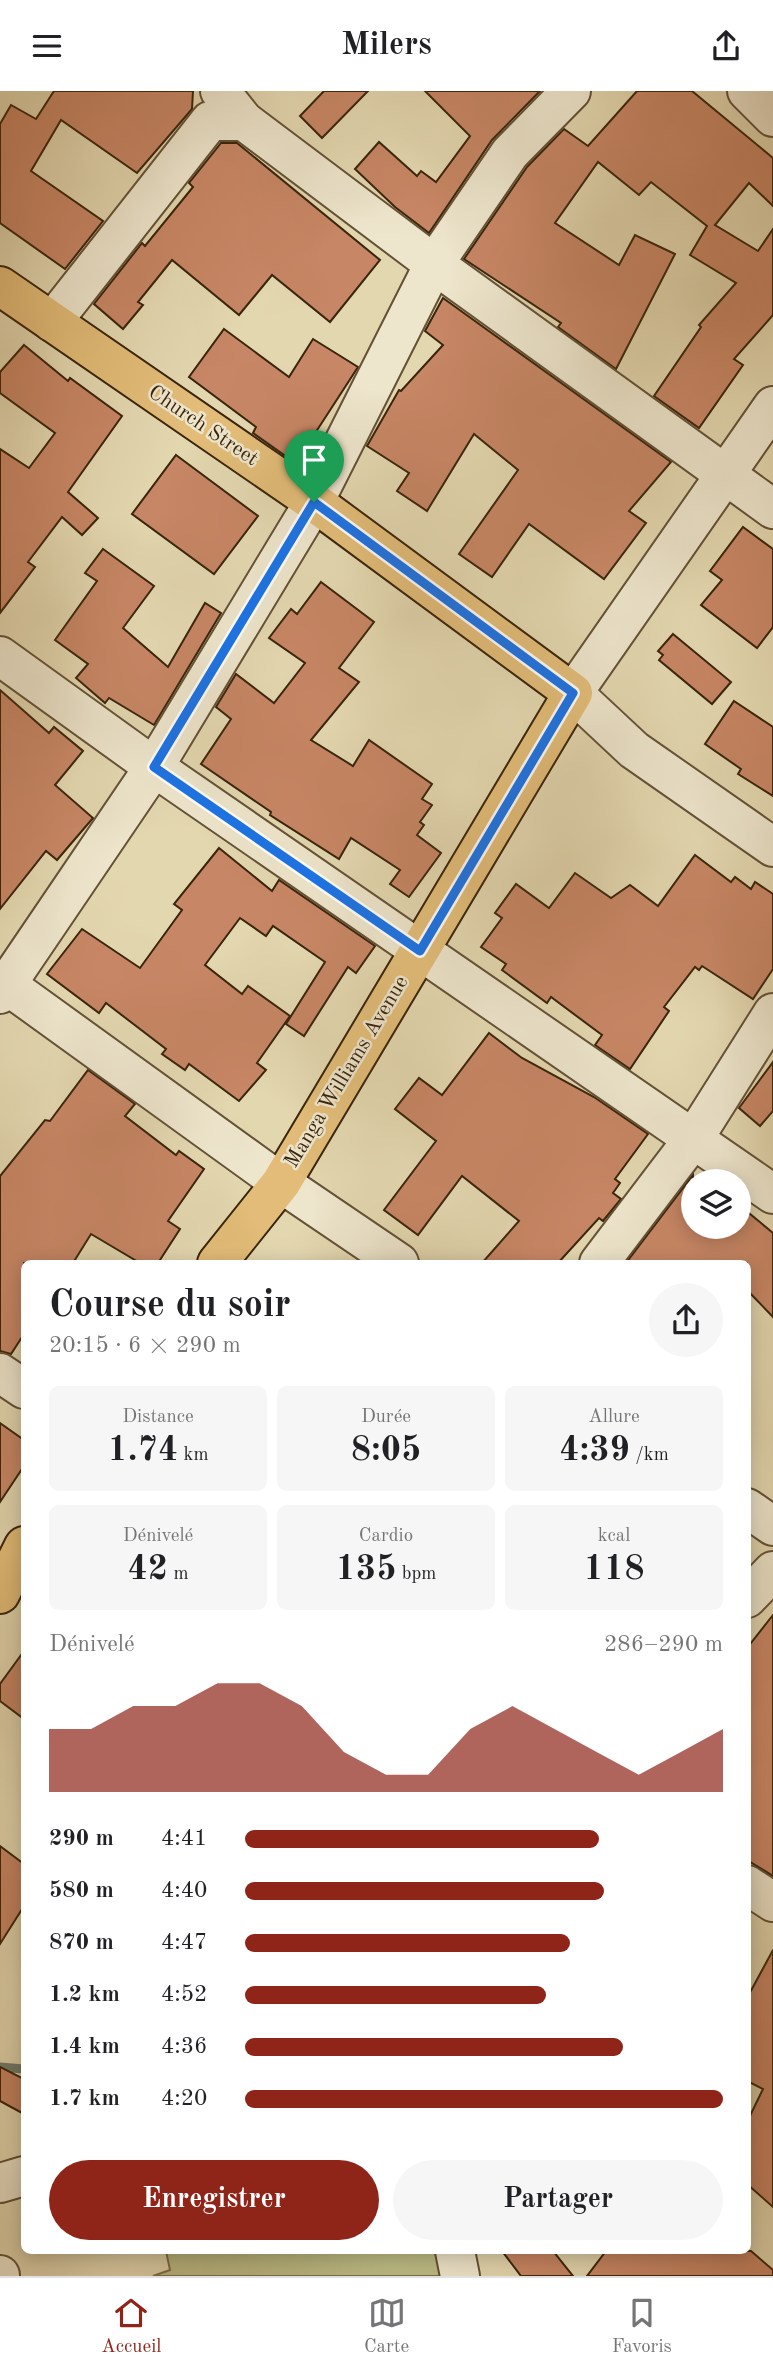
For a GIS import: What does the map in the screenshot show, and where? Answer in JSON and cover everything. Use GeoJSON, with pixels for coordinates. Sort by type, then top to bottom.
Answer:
{"type":"FeatureCollection","features":[{"type":"Feature","properties":{"kind":"main road","name":"Church Street"},"geometry":{"type":"LineString","coordinates":[[0,286],[314,502],[573,693]]}},
{"type":"Feature","properties":{"kind":"main road","name":"Manga Williams Avenue"},"geometry":{"type":"LineString","coordinates":[[219,1260],[281,1183],[573,693]]}},
{"type":"Feature","properties":{"kind":"main road"},"geometry":{"type":"LineString","coordinates":[[0,1594],[21,1552]]}},
{"type":"Feature","properties":{"kind":"street"},"geometry":{"type":"LineString","coordinates":[[220,91],[244,121],[434,264],[773,509]]}},
{"type":"Feature","properties":{"kind":"street"},"geometry":{"type":"LineString","coordinates":[[395,1260],[3,986],[154,767],[314,502],[434,264],[510,153],[570,91]]}},
{"type":"Feature","properties":{"kind":"street"},"geometry":{"type":"LineString","coordinates":[[747,91],[773,117]]}},
{"type":"Feature","properties":{"kind":"street"},"geometry":{"type":"LineString","coordinates":[[52,322],[210,121],[244,121]]}},
{"type":"Feature","properties":{"kind":"street"},"geometry":{"type":"LineString","coordinates":[[773,407],[573,693],[634,750],[773,846]]}},
{"type":"Feature","properties":{"kind":"street"},"geometry":{"type":"LineString","coordinates":[[0,656],[154,767],[773,1193]]}},
{"type":"Feature","properties":{"kind":"street"},"geometry":{"type":"LineString","coordinates":[[601,1260],[694,1138],[773,1013]]}},
{"type":"Feature","properties":{"kind":"street"},"geometry":{"type":"LineString","coordinates":[[0,1373],[21,1387]]}},
{"type":"Feature","properties":{"kind":"street"},"geometry":{"type":"LineString","coordinates":[[751,1511],[773,1526]]}},
{"type":"Feature","properties":{"kind":"street"},"geometry":{"type":"LineString","coordinates":[[751,1594],[773,1571]]}},
{"type":"Feature","properties":{"kind":"street"},"geometry":{"type":"LineString","coordinates":[[751,1888],[773,1902]]}},
{"type":"Feature","properties":{"kind":"street"},"geometry":{"type":"LineString","coordinates":[[0,2183],[21,2177]]}},
{"type":"Feature","properties":{"kind":"street"},"geometry":{"type":"LineString","coordinates":[[456,2254],[460,2276]]}},
{"type":"Feature","properties":{"kind":"green space"},"geometry":{"type":"Polygon","coordinates":[[[167,2254],[442,2254],[446,2276],[153,2276],[170,2270],[167,2254]]]}},
{"type":"Feature","properties":{"kind":"building"},"geometry":{"type":"Polygon","coordinates":[[[54,91],[193,91],[192,109],[137,173],[61,120],[31,171],[103,221],[65,269],[0,223],[0,124],[11,105],[36,119],[54,91]]]}},
{"type":"Feature","properties":{"kind":"building"},"geometry":{"type":"Polygon","coordinates":[[[324,91],[368,91],[322,138],[300,116],[324,91]]]}},
{"type":"Feature","properties":{"kind":"building"},"geometry":{"type":"Polygon","coordinates":[[[425,91],[540,91],[492,140],[429,233],[395,207],[355,169],[379,142],[417,176],[421,171],[436,182],[470,136],[425,91]]]}},
{"type":"Feature","properties":{"kind":"building"},"geometry":{"type":"Polygon","coordinates":[[[637,91],[692,91],[773,158],[773,206],[749,183],[715,225],[758,251],[773,229],[773,315],[734,359],[743,365],[699,428],[654,396],[701,327],[699,325],[736,283],[690,255],[707,226],[651,182],[639,195],[598,162],[555,223],[619,265],[635,235],[675,254],[616,369],[558,327],[561,323],[464,259],[527,167],[564,129],[588,146],[637,91]]]}},
{"type":"Feature","properties":{"kind":"building"},"geometry":{"type":"Polygon","coordinates":[[[221,143],[237,143],[380,260],[330,322],[272,275],[239,315],[172,260],[138,302],[143,305],[123,329],[94,304],[142,243],[145,246],[193,187],[189,183],[221,143]]]}},
{"type":"Feature","properties":{"kind":"building"},"geometry":{"type":"Polygon","coordinates":[[[443,298],[671,462],[629,511],[646,523],[604,579],[529,524],[492,577],[459,554],[518,470],[474,434],[427,511],[397,491],[409,473],[367,446],[399,390],[401,391],[443,345],[425,331],[443,298]]]}},
{"type":"Feature","properties":{"kind":"building"},"geometry":{"type":"Polygon","coordinates":[[[224,329],[289,377],[313,339],[358,367],[299,458],[290,453],[287,457],[253,433],[256,427],[189,377],[224,329]]]}},
{"type":"Feature","properties":{"kind":"building"},"geometry":{"type":"Polygon","coordinates":[[[24,345],[68,381],[70,378],[122,416],[68,492],[98,518],[82,535],[62,517],[28,562],[35,567],[0,613],[0,449],[29,468],[55,433],[0,393],[0,372],[24,345]]]}},
{"type":"Feature","properties":{"kind":"building"},"geometry":{"type":"Polygon","coordinates":[[[176,455],[258,516],[214,574],[132,514],[176,455]]]}},
{"type":"Feature","properties":{"kind":"building"},"geometry":{"type":"Polygon","coordinates":[[[743,527],[773,549],[773,627],[757,648],[701,605],[722,580],[710,571],[743,527]]]}},
{"type":"Feature","properties":{"kind":"building"},"geometry":{"type":"Polygon","coordinates":[[[103,549],[154,586],[123,628],[168,667],[205,603],[221,613],[154,725],[109,698],[105,703],[76,678],[88,664],[55,640],[97,581],[85,573],[103,549]]]}},
{"type":"Feature","properties":{"kind":"building"},"geometry":{"type":"Polygon","coordinates":[[[321,582],[374,622],[339,668],[359,682],[311,740],[353,766],[369,740],[432,784],[422,799],[432,805],[420,822],[424,825],[417,835],[441,853],[409,897],[390,884],[400,870],[351,838],[339,859],[270,815],[271,812],[201,764],[231,719],[216,707],[236,674],[274,703],[305,663],[269,638],[291,609],[297,614],[321,582]]]}},
{"type":"Feature","properties":{"kind":"building"},"geometry":{"type":"Polygon","coordinates":[[[673,634],[731,682],[712,704],[659,660],[663,655],[658,651],[673,634]]]}},
{"type":"Feature","properties":{"kind":"building"},"geometry":{"type":"Polygon","coordinates":[[[0,690],[49,733],[54,727],[83,751],[55,785],[93,818],[57,860],[46,851],[0,909],[0,690]]]}},
{"type":"Feature","properties":{"kind":"building"},"geometry":{"type":"Polygon","coordinates":[[[734,701],[773,727],[773,796],[738,774],[741,769],[705,744],[734,701]]]}},
{"type":"Feature","properties":{"kind":"building"},"geometry":{"type":"Polygon","coordinates":[[[219,848],[272,891],[279,880],[375,946],[356,973],[348,967],[304,1036],[286,1024],[325,962],[273,926],[266,936],[240,918],[205,965],[242,994],[248,986],[290,1016],[257,1063],[266,1070],[239,1101],[189,1064],[185,1070],[162,1054],[166,1049],[106,1003],[99,1013],[47,974],[82,929],[140,968],[182,910],[174,904],[219,848]]]}},
{"type":"Feature","properties":{"kind":"building"},"geometry":{"type":"Polygon","coordinates":[[[695,855],[731,882],[735,877],[751,889],[755,882],[773,894],[773,969],[753,999],[702,966],[699,970],[695,967],[664,1007],[669,1011],[630,1069],[595,1045],[602,1035],[551,997],[547,1003],[502,970],[506,964],[481,947],[502,918],[495,913],[516,884],[549,908],[575,873],[611,898],[630,885],[658,906],[695,855]]]}},
{"type":"Feature","properties":{"kind":"building"},"geometry":{"type":"Polygon","coordinates":[[[489,1033],[522,1058],[594,1097],[648,1134],[615,1179],[620,1183],[613,1193],[621,1199],[603,1221],[599,1218],[561,1260],[485,1260],[519,1221],[462,1176],[418,1235],[384,1210],[436,1141],[395,1109],[419,1078],[442,1095],[489,1033]]]}},
{"type":"Feature","properties":{"kind":"building"},"geometry":{"type":"Polygon","coordinates":[[[773,1062],[773,1111],[760,1126],[739,1108],[773,1062]]]}},
{"type":"Feature","properties":{"kind":"building"},"geometry":{"type":"Polygon","coordinates":[[[88,1070],[135,1104],[125,1116],[176,1155],[179,1151],[204,1169],[168,1221],[180,1229],[160,1260],[135,1260],[91,1234],[75,1260],[21,1260],[21,1339],[11,1354],[0,1351],[0,1176],[45,1120],[50,1121],[88,1070]]]}},
{"type":"Feature","properties":{"kind":"building"},"geometry":{"type":"Polygon","coordinates":[[[681,1191],[681,1239],[751,1239],[751,1215],[773,1233],[773,1317],[751,1294],[751,1260],[628,1260],[681,1191]]]}},
{"type":"Feature","properties":{"kind":"building"},"geometry":{"type":"Polygon","coordinates":[[[0,1423],[21,1438],[21,1470],[0,1502],[0,1423]]]}},
{"type":"Feature","properties":{"kind":"building"},"geometry":{"type":"Polygon","coordinates":[[[773,1615],[773,1876],[751,1862],[751,1643],[773,1615]]]}},
{"type":"Feature","properties":{"kind":"building"},"geometry":{"type":"Polygon","coordinates":[[[21,1655],[21,1717],[0,1701],[0,1684],[21,1655]]]}},
{"type":"Feature","properties":{"kind":"building"},"geometry":{"type":"Polygon","coordinates":[[[0,1846],[21,1862],[21,1911],[0,1944],[0,1846]]]}},
{"type":"Feature","properties":{"kind":"building"},"geometry":{"type":"Polygon","coordinates":[[[773,1950],[773,2207],[751,2188],[751,2114],[763,2089],[751,2083],[751,1991],[773,1950]]]}},
{"type":"Feature","properties":{"kind":"building"},"geometry":{"type":"Polygon","coordinates":[[[0,2067],[21,2078],[21,2112],[0,2101],[0,2067]]]}},
{"type":"Feature","properties":{"kind":"building"},"geometry":{"type":"Polygon","coordinates":[[[751,2251],[773,2270],[773,2276],[587,2276],[604,2254],[751,2254],[751,2251]]]}},
{"type":"Feature","properties":{"kind":"building"},"geometry":{"type":"Polygon","coordinates":[[[504,2254],[555,2254],[573,2276],[521,2276],[504,2254]]]}},
{"type":"Feature","properties":{"kind":"waterway"},"geometry":{"type":"LineString","coordinates":[[0,2067],[21,2069]]}},
{"type":"Feature","properties":{"kind":"route"},"geometry":{"type":"LineString","coordinates":[[314,502],[573,693],[420,951],[154,767],[314,502]]}}]}
